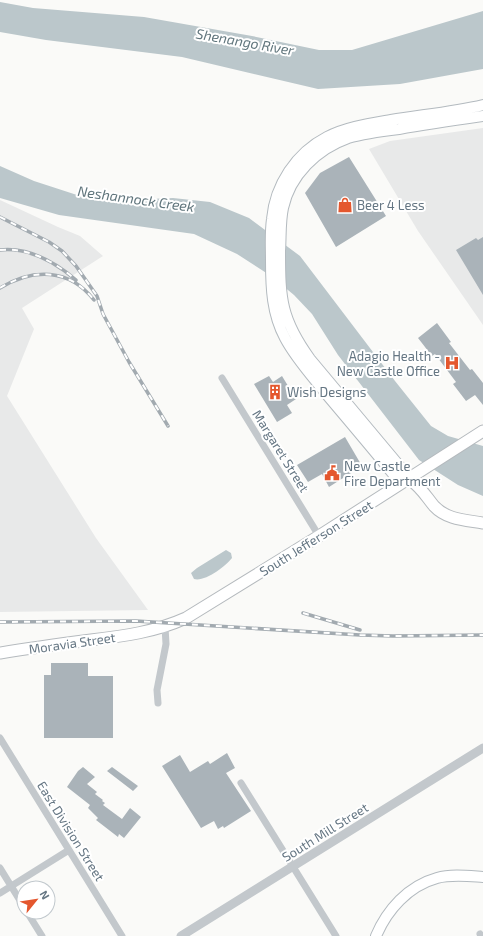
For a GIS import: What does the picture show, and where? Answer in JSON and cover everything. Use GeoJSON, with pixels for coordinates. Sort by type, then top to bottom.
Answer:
{"type":"FeatureCollection","features":[{"type":"Feature","properties":{"kind":"main road"},"geometry":{"type":"LineString","coordinates":[[409,479],[394,475],[296,356],[285,338],[277,320],[272,299],[271,231],[273,207],[282,184],[297,161],[310,147],[335,133],[354,126],[483,105]]}},
{"type":"Feature","properties":{"kind":"main road"},"geometry":{"type":"LineString","coordinates":[[483,116],[357,136],[338,142],[323,150],[304,167],[288,192],[282,214],[280,240],[280,285],[286,317],[301,346],[310,359],[409,479],[419,486],[435,506],[444,514],[455,518],[483,522]]}},
{"type":"Feature","properties":{"kind":"main road","name":"South Jefferson Street"},"geometry":{"type":"LineString","coordinates":[[143,632],[165,627],[196,613],[409,479],[482,431]]}},
{"type":"Feature","properties":{"kind":"main road","name":"Moravia Street"},"geometry":{"type":"LineString","coordinates":[[0,653],[143,632]]}},
{"type":"Feature","properties":{"kind":"main road"},"geometry":{"type":"LineString","coordinates":[[376,936],[388,912],[418,886],[437,878],[464,876],[483,877]]}},
{"type":"Feature","properties":{"kind":"street","name":"Margaret Street"},"geometry":{"type":"LineString","coordinates":[[222,378],[319,536]]}},
{"type":"Feature","properties":{"kind":"street"},"geometry":{"type":"LineString","coordinates":[[158,703],[157,690],[166,644],[165,627]]}},
{"type":"Feature","properties":{"kind":"street","name":"East Division Street"},"geometry":{"type":"LineString","coordinates":[[0,738],[122,936]]}},
{"type":"Feature","properties":{"kind":"street","name":"South Mill Street"},"geometry":{"type":"LineString","coordinates":[[181,936],[483,748]]}},
{"type":"Feature","properties":{"kind":"street"},"geometry":{"type":"LineString","coordinates":[[241,783],[336,936]]}},
{"type":"Feature","properties":{"kind":"street"},"geometry":{"type":"LineString","coordinates":[[0,893],[69,850]]}},
{"type":"Feature","properties":{"kind":"street"},"geometry":{"type":"LineString","coordinates":[[0,868],[16,894]]}},
{"type":"Feature","properties":{"kind":"street"},"geometry":{"type":"LineString","coordinates":[[32,920],[42,936]]}},
{"type":"Feature","properties":{"kind":"shaded area"},"geometry":{"type":"Polygon","coordinates":[[[483,128],[483,325],[418,231],[369,149],[390,141],[483,128]]]}},
{"type":"Feature","properties":{"kind":"shaded area"},"geometry":{"type":"Polygon","coordinates":[[[0,200],[80,236],[103,256],[22,308],[34,329],[7,396],[96,538],[148,610],[0,612],[0,200]]]}},
{"type":"Feature","properties":{"kind":"water","name":"Shenango River"},"geometry":{"type":"Polygon","coordinates":[[[0,2],[33,8],[144,17],[252,36],[319,50],[352,50],[483,11],[483,69],[400,84],[318,89],[182,57],[46,40],[0,32],[0,2]]]}},
{"type":"Feature","properties":{"kind":"water"},"geometry":{"type":"Polygon","coordinates":[[[0,166],[34,181],[77,195],[124,200],[173,198],[210,202],[249,218],[300,256],[431,426],[448,436],[483,446],[483,496],[458,485],[419,460],[338,355],[312,314],[294,295],[271,276],[237,254],[194,234],[59,215],[0,198],[0,166]]]}},
{"type":"Feature","properties":{"kind":"water"},"geometry":{"type":"Polygon","coordinates":[[[226,550],[231,553],[232,558],[225,566],[209,576],[194,579],[191,573],[226,550]]]}},
{"type":"Feature","properties":{"kind":"building","name":"Beer 4 Less"},"geometry":{"type":"Polygon","coordinates":[[[349,157],[386,216],[336,247],[305,193],[320,173],[349,157]]]}},
{"type":"Feature","properties":{"kind":"building"},"geometry":{"type":"Polygon","coordinates":[[[483,237],[483,295],[456,250],[476,238],[478,240],[483,237]]]}},
{"type":"Feature","properties":{"kind":"building","name":"Adagio Health - New Castle Office"},"geometry":{"type":"Polygon","coordinates":[[[437,323],[451,342],[449,343],[470,370],[472,369],[483,383],[483,405],[475,395],[466,401],[453,384],[456,382],[435,354],[432,356],[418,338],[437,323]]]}},
{"type":"Feature","properties":{"kind":"building","name":"Wish Designs"},"geometry":{"type":"Polygon","coordinates":[[[269,376],[273,382],[282,376],[296,399],[287,405],[292,413],[277,422],[254,384],[269,376]]]}},
{"type":"Feature","properties":{"kind":"building"},"geometry":{"type":"Polygon","coordinates":[[[345,437],[362,466],[329,487],[322,474],[308,482],[297,465],[345,437]]]}},
{"type":"Feature","properties":{"kind":"building"},"geometry":{"type":"Polygon","coordinates":[[[51,663],[88,663],[88,676],[113,676],[113,738],[44,738],[44,675],[51,675],[51,663]]]}},
{"type":"Feature","properties":{"kind":"building"},"geometry":{"type":"Polygon","coordinates":[[[227,753],[235,768],[226,773],[251,811],[224,828],[223,826],[218,829],[214,821],[201,828],[162,766],[180,755],[190,772],[208,761],[210,764],[227,753]]]}},
{"type":"Feature","properties":{"kind":"building"},"geometry":{"type":"Polygon","coordinates":[[[83,767],[95,777],[87,784],[97,792],[95,794],[105,803],[103,805],[122,819],[130,808],[141,817],[124,838],[119,834],[118,837],[96,820],[98,818],[88,808],[90,805],[67,787],[78,771],[83,767]]]}},
{"type":"Feature","properties":{"kind":"building"},"geometry":{"type":"Polygon","coordinates":[[[112,767],[138,786],[133,791],[107,771],[112,767]]]}},
{"type":"Feature","properties":{"kind":"railway"},"geometry":{"type":"LineString","coordinates":[[0,217],[49,242],[62,251],[76,266],[97,296],[103,314],[129,362],[168,426]]}},
{"type":"Feature","properties":{"kind":"railway"},"geometry":{"type":"LineString","coordinates":[[0,250],[31,253],[59,267],[76,280]]}},
{"type":"Feature","properties":{"kind":"railway"},"geometry":{"type":"LineString","coordinates":[[0,288],[12,281],[25,277],[50,274],[73,282],[84,289],[94,300]]}},
{"type":"Feature","properties":{"kind":"railway"},"geometry":{"type":"LineString","coordinates":[[303,613],[360,630]]}},
{"type":"Feature","properties":{"kind":"railway"},"geometry":{"type":"LineString","coordinates":[[0,622],[136,621],[360,635],[483,635]]}},
{"type":"Feature","properties":{"kind":"place","name":"Beer 4 Less"},"geometry":{"type":"Point","coordinates":[345,205]}},
{"type":"Feature","properties":{"kind":"place","name":"Adagio Health - New Castle Office"},"geometry":{"type":"Point","coordinates":[452,363]}},
{"type":"Feature","properties":{"kind":"place","name":"Wish Designs"},"geometry":{"type":"Point","coordinates":[275,392]}},
{"type":"Feature","properties":{"kind":"place","name":"New Castle Fire Department"},"geometry":{"type":"Point","coordinates":[332,473]}},
{"type":"Feature","properties":{"kind":"water label","name":"Neshannock Creek"},"geometry":{"type":"Point","coordinates":[136,199]}}]}
